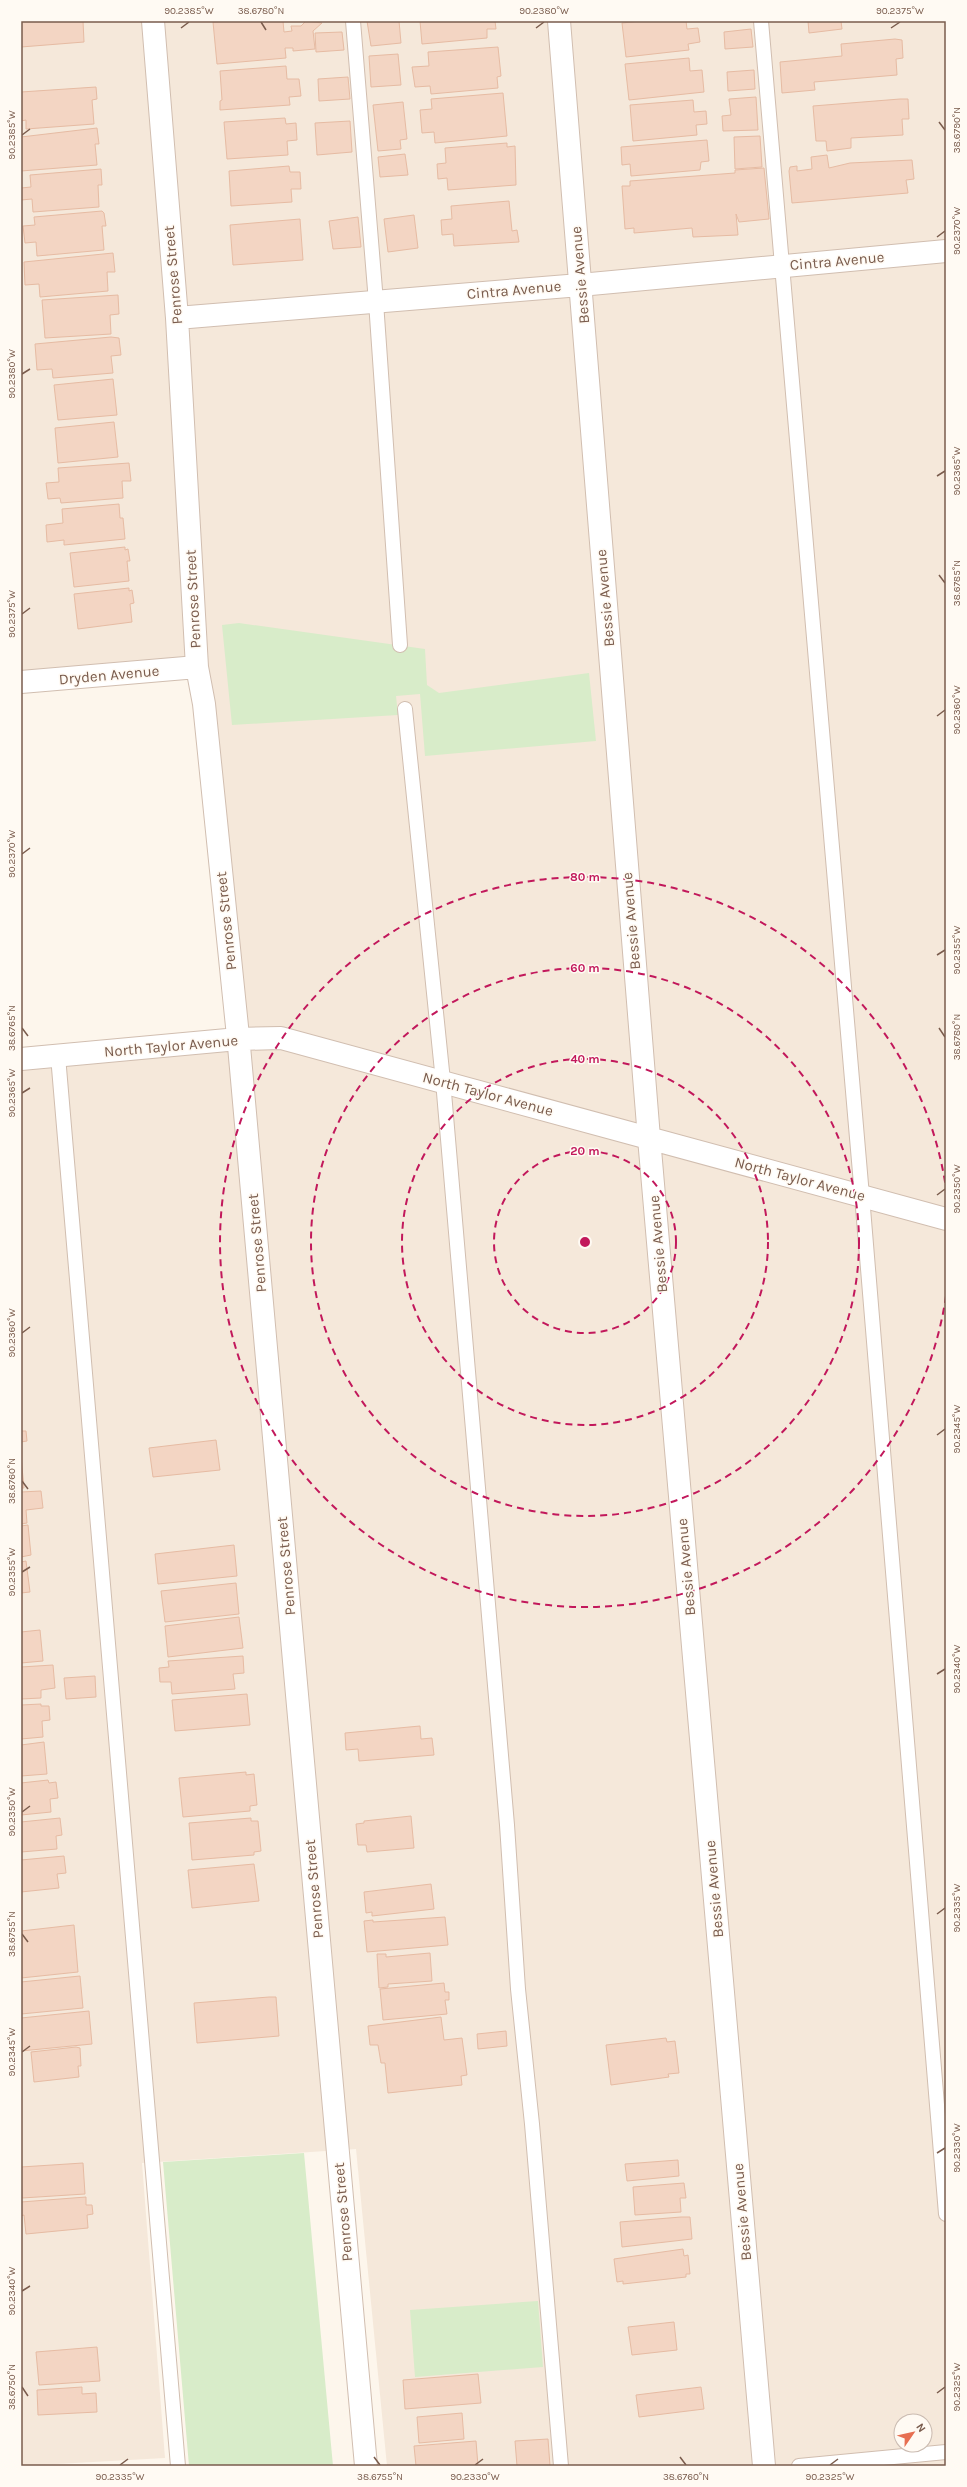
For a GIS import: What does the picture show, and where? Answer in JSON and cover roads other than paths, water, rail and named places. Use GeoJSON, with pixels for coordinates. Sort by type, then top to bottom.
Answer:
{"type":"FeatureCollection","features":[{"type":"Feature","properties":{"kind":"street","name":"Penrose Street"},"geometry":{"type":"LineString","coordinates":[[153,21],[177,318],[197,667],[204,704],[238,1039],[366,2466]]}},
{"type":"Feature","properties":{"kind":"street","name":"Bessie Avenue"},"geometry":{"type":"LineString","coordinates":[[559,21],[648,1138],[764,2466]]}},
{"type":"Feature","properties":{"kind":"street","name":"Cintra Avenue"},"geometry":{"type":"LineString","coordinates":[[177,318],[580,285],[946,251]]}},
{"type":"Feature","properties":{"kind":"street","name":"Dryden Avenue"},"geometry":{"type":"LineString","coordinates":[[21,682],[197,667]]}},
{"type":"Feature","properties":{"kind":"street","name":"North Taylor Avenue"},"geometry":{"type":"LineString","coordinates":[[21,1059],[238,1039],[281,1038],[946,1219]]}},
{"type":"Feature","properties":{"kind":"lane"},"geometry":{"type":"LineString","coordinates":[[353,21],[376,302],[400,645]]}},
{"type":"Feature","properties":{"kind":"lane"},"geometry":{"type":"LineString","coordinates":[[761,21],[862,1196],[946,2214]]}},
{"type":"Feature","properties":{"kind":"lane"},"geometry":{"type":"LineString","coordinates":[[405,708],[443,1081],[506,1817],[518,1989],[532,2124],[561,2466]]}},
{"type":"Feature","properties":{"kind":"lane"},"geometry":{"type":"LineString","coordinates":[[58,1056],[178,2466]]}},
{"type":"Feature","properties":{"kind":"lane"},"geometry":{"type":"LineString","coordinates":[[799,2466],[946,2452]]}}]}
